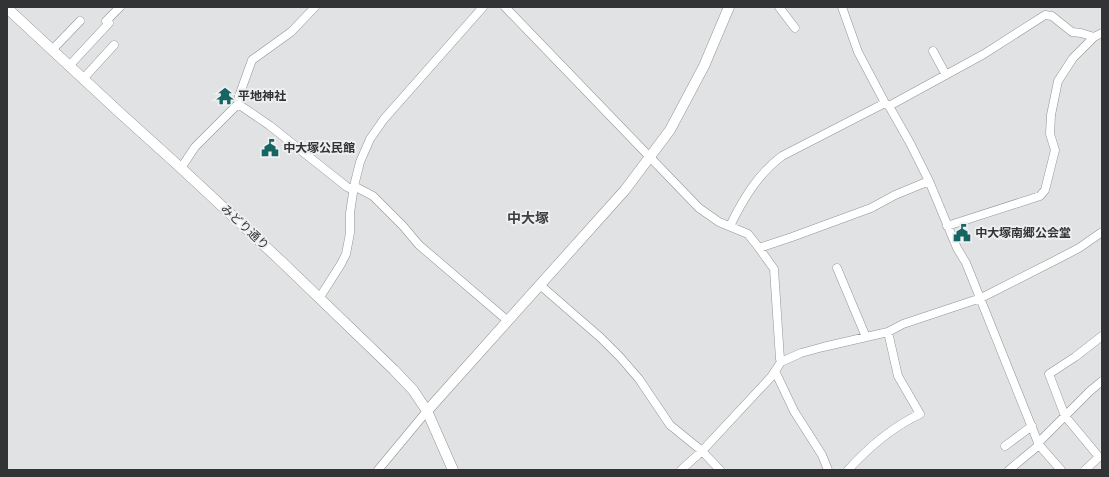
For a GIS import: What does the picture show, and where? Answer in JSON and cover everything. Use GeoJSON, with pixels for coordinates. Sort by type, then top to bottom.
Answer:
{"type":"FeatureCollection","features":[{"type":"Feature","properties":{"kind":"street"},"geometry":{"type":"LineString","coordinates":[[69,66],[109,24],[106,21],[120,7]]}},
{"type":"Feature","properties":{"kind":"street"},"geometry":{"type":"LineString","coordinates":[[181,168],[195,147],[238,104],[239,96],[252,60],[291,32],[315,7]]}},
{"type":"Feature","properties":{"kind":"street"},"geometry":{"type":"LineString","coordinates":[[320,297],[346,254],[350,233],[350,213],[354,186],[360,162],[370,139],[384,119],[483,7]]}},
{"type":"Feature","properties":{"kind":"street"},"geometry":{"type":"LineString","coordinates":[[505,7],[699,208],[719,222],[748,234],[759,248],[774,269],[781,362]]}},
{"type":"Feature","properties":{"kind":"street"},"geometry":{"type":"LineString","coordinates":[[378,470],[427,411],[625,190],[674,124],[704,66],[729,7]]}},
{"type":"Feature","properties":{"kind":"street"},"geometry":{"type":"LineString","coordinates":[[779,7],[795,28]]}},
{"type":"Feature","properties":{"kind":"street"},"geometry":{"type":"LineString","coordinates":[[842,7],[858,52],[910,143],[929,181],[957,248],[966,263],[1039,444],[1061,470]]}},
{"type":"Feature","properties":{"kind":"street","name":"みどり通り"},"geometry":{"type":"LineString","coordinates":[[7,8],[83,80],[181,168],[320,297],[413,390],[427,411],[453,470]]}},
{"type":"Feature","properties":{"kind":"street"},"geometry":{"type":"LineString","coordinates":[[730,226],[743,201],[770,165],[782,156],[946,75],[984,54],[1045,15],[1052,16],[1072,32],[1094,37]]}},
{"type":"Feature","properties":{"kind":"street"},"geometry":{"type":"LineString","coordinates":[[52,50],[80,21]]}},
{"type":"Feature","properties":{"kind":"street"},"geometry":{"type":"LineString","coordinates":[[947,226],[1040,196],[1045,190],[1054,150],[1050,134],[1051,115],[1058,81],[1073,58],[1094,37],[1102,33]]}},
{"type":"Feature","properties":{"kind":"street"},"geometry":{"type":"LineString","coordinates":[[83,80],[114,45]]}},
{"type":"Feature","properties":{"kind":"street"},"geometry":{"type":"LineString","coordinates":[[933,51],[946,75]]}},
{"type":"Feature","properties":{"kind":"street"},"geometry":{"type":"LineString","coordinates":[[238,104],[269,125],[344,185],[351,189],[354,186]]}},
{"type":"Feature","properties":{"kind":"street"},"geometry":{"type":"LineString","coordinates":[[759,248],[871,208],[895,194],[929,181]]}},
{"type":"Feature","properties":{"kind":"street"},"geometry":{"type":"LineString","coordinates":[[354,186],[373,196],[403,226],[418,246],[508,320]]}},
{"type":"Feature","properties":{"kind":"street"},"geometry":{"type":"LineString","coordinates":[[681,470],[702,451],[775,371],[781,362],[801,353],[888,332],[903,324],[981,298],[1079,248],[1102,232]]}},
{"type":"Feature","properties":{"kind":"street"},"geometry":{"type":"LineString","coordinates":[[837,268],[866,337]]}},
{"type":"Feature","properties":{"kind":"street"},"geometry":{"type":"LineString","coordinates":[[540,285],[601,338],[620,357],[639,379],[670,425],[702,451],[720,470]]}},
{"type":"Feature","properties":{"kind":"street"},"geometry":{"type":"LineString","coordinates":[[848,470],[859,458],[892,430],[920,414],[898,376],[888,332]]}},
{"type":"Feature","properties":{"kind":"street"},"geometry":{"type":"LineString","coordinates":[[1085,470],[1099,457],[1065,416],[1049,374],[1076,357],[1102,336]]}},
{"type":"Feature","properties":{"kind":"street"},"geometry":{"type":"LineString","coordinates":[[775,371],[794,411],[822,455],[828,470]]}},
{"type":"Feature","properties":{"kind":"street"},"geometry":{"type":"LineString","coordinates":[[1009,470],[1039,444],[1065,416],[1102,381]]}},
{"type":"Feature","properties":{"kind":"street"},"geometry":{"type":"LineString","coordinates":[[1005,446],[1032,426]]}},
{"type":"Feature","properties":{"kind":"place","name":"平地神社"},"geometry":{"type":"Point","coordinates":[225,96]}},
{"type":"Feature","properties":{"kind":"place","name":"中大塚公民館"},"geometry":{"type":"Point","coordinates":[270,148]}},
{"type":"Feature","properties":{"kind":"place","name":"中大塚南郷公会堂"},"geometry":{"type":"Point","coordinates":[962,233]}},
{"type":"Feature","properties":{"kind":"district","name":"中大塚"},"geometry":{"type":"Point","coordinates":[528,218]}}]}
